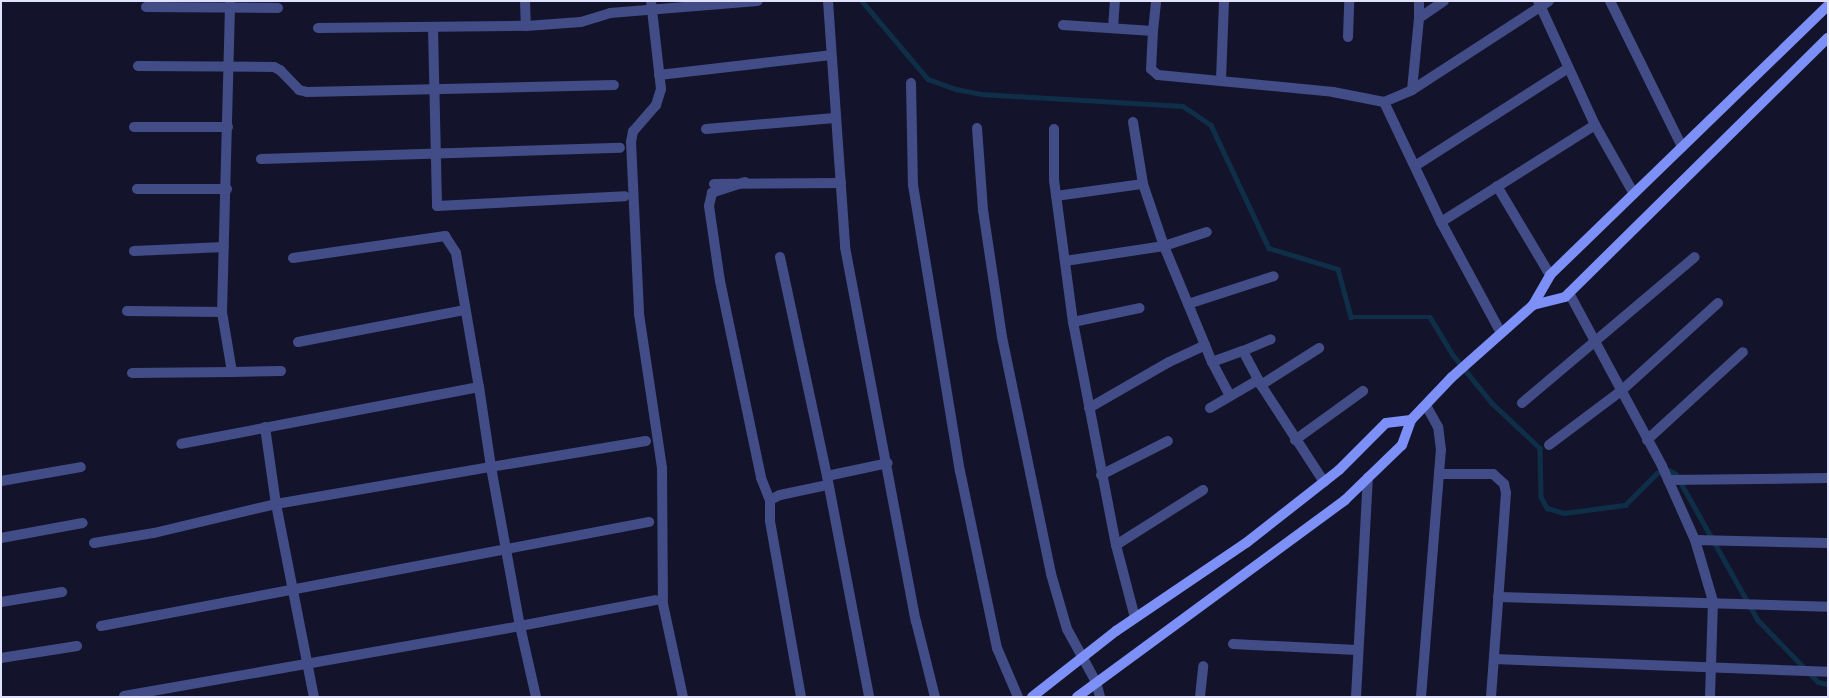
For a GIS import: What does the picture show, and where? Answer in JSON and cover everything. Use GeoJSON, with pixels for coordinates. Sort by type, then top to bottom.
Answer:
{"type":"FeatureCollection","features":[{"type":"Feature","properties":{"kind":"main road"},"geometry":{"type":"LineString","coordinates":[[1077,697],[1337,506],[1402,445],[1411,420],[1452,377],[1533,305],[1550,275],[1827,8]]}},
{"type":"Feature","properties":{"kind":"main road"},"geometry":{"type":"LineString","coordinates":[[1533,305],[1569,293],[1828,38]]}},
{"type":"Feature","properties":{"kind":"main road"},"geometry":{"type":"LineString","coordinates":[[1032,697],[1135,618],[1246,543],[1324,482],[1386,423],[1411,420]]}},
{"type":"Feature","properties":{"kind":"street"},"geometry":{"type":"LineString","coordinates":[[525,1],[526,26]]}},
{"type":"Feature","properties":{"kind":"street"},"geometry":{"type":"LineString","coordinates":[[318,28],[526,26],[581,22],[610,13],[651,6],[758,1]]}},
{"type":"Feature","properties":{"kind":"street"},"geometry":{"type":"LineString","coordinates":[[828,1],[845,248],[888,463],[916,621],[935,697]]}},
{"type":"Feature","properties":{"kind":"street"},"geometry":{"type":"LineString","coordinates":[[1113,28],[1116,1]]}},
{"type":"Feature","properties":{"kind":"street"},"geometry":{"type":"LineString","coordinates":[[1156,1],[1153,31],[1153,74],[1333,92],[1384,102],[1412,90],[1543,3],[1568,68],[1595,125],[1634,194]]}},
{"type":"Feature","properties":{"kind":"street"},"geometry":{"type":"LineString","coordinates":[[1221,80],[1224,1]]}},
{"type":"Feature","properties":{"kind":"street"},"geometry":{"type":"LineString","coordinates":[[1348,37],[1349,1]]}},
{"type":"Feature","properties":{"kind":"street"},"geometry":{"type":"LineString","coordinates":[[1412,90],[1419,1]]}},
{"type":"Feature","properties":{"kind":"street"},"geometry":{"type":"LineString","coordinates":[[1419,18],[1444,1]]}},
{"type":"Feature","properties":{"kind":"street"},"geometry":{"type":"LineString","coordinates":[[1610,1],[1682,147]]}},
{"type":"Feature","properties":{"kind":"street"},"geometry":{"type":"LineString","coordinates":[[146,7],[230,4],[278,8]]}},
{"type":"Feature","properties":{"kind":"street"},"geometry":{"type":"LineString","coordinates":[[230,4],[227,189],[222,312],[232,372]]}},
{"type":"Feature","properties":{"kind":"street"},"geometry":{"type":"LineString","coordinates":[[651,6],[661,89],[656,105],[634,130],[631,142],[639,314],[662,468],[663,604],[683,697]]}},
{"type":"Feature","properties":{"kind":"street"},"geometry":{"type":"LineString","coordinates":[[1063,24],[1153,31]]}},
{"type":"Feature","properties":{"kind":"street"},"geometry":{"type":"LineString","coordinates":[[433,28],[436,204],[440,207],[625,196]]}},
{"type":"Feature","properties":{"kind":"street"},"geometry":{"type":"LineString","coordinates":[[659,75],[831,55]]}},
{"type":"Feature","properties":{"kind":"street"},"geometry":{"type":"LineString","coordinates":[[138,66],[274,68],[280,70],[299,90],[307,92],[614,85]]}},
{"type":"Feature","properties":{"kind":"street"},"geometry":{"type":"LineString","coordinates":[[1415,166],[1568,68]]}},
{"type":"Feature","properties":{"kind":"street"},"geometry":{"type":"LineString","coordinates":[[912,83],[913,186],[960,471],[997,648],[1018,697]]}},
{"type":"Feature","properties":{"kind":"street"},"geometry":{"type":"LineString","coordinates":[[1384,102],[1441,222],[1501,333]]}},
{"type":"Feature","properties":{"kind":"street"},"geometry":{"type":"LineString","coordinates":[[706,129],[835,118]]}},
{"type":"Feature","properties":{"kind":"street"},"geometry":{"type":"LineString","coordinates":[[1133,122],[1143,184],[1164,246],[1212,362],[1230,396]]}},
{"type":"Feature","properties":{"kind":"street"},"geometry":{"type":"LineString","coordinates":[[1441,222],[1595,125]]}},
{"type":"Feature","properties":{"kind":"street"},"geometry":{"type":"LineString","coordinates":[[134,127],[228,127]]}},
{"type":"Feature","properties":{"kind":"street"},"geometry":{"type":"LineString","coordinates":[[977,128],[983,210],[1002,337],[1051,574],[1067,629],[1096,682],[1100,697]]}},
{"type":"Feature","properties":{"kind":"street"},"geometry":{"type":"LineString","coordinates":[[1054,129],[1056,196],[1073,322],[1101,475],[1135,618]]}},
{"type":"Feature","properties":{"kind":"street"},"geometry":{"type":"LineString","coordinates":[[261,159],[620,148]]}},
{"type":"Feature","properties":{"kind":"street"},"geometry":{"type":"LineString","coordinates":[[714,184],[745,182],[842,183]]}},
{"type":"Feature","properties":{"kind":"street"},"geometry":{"type":"LineString","coordinates":[[745,182],[712,193],[709,206],[720,281],[761,478],[770,500],[770,521],[801,697]]}},
{"type":"Feature","properties":{"kind":"street"},"geometry":{"type":"LineString","coordinates":[[1056,196],[1143,184]]}},
{"type":"Feature","properties":{"kind":"street"},"geometry":{"type":"LineString","coordinates":[[1497,186],[1550,275]]}},
{"type":"Feature","properties":{"kind":"street"},"geometry":{"type":"LineString","coordinates":[[137,189],[227,189]]}},
{"type":"Feature","properties":{"kind":"street"},"geometry":{"type":"LineString","coordinates":[[1065,260],[1164,246],[1207,232]]}},
{"type":"Feature","properties":{"kind":"street"},"geometry":{"type":"LineString","coordinates":[[293,258],[445,236],[456,253],[504,548],[536,697]]}},
{"type":"Feature","properties":{"kind":"street"},"geometry":{"type":"LineString","coordinates":[[134,251],[224,247]]}},
{"type":"Feature","properties":{"kind":"street"},"geometry":{"type":"LineString","coordinates":[[780,256],[827,480],[868,697]]}},
{"type":"Feature","properties":{"kind":"street"},"geometry":{"type":"LineString","coordinates":[[1522,403],[1695,257]]}},
{"type":"Feature","properties":{"kind":"street"},"geometry":{"type":"LineString","coordinates":[[1188,304],[1274,276]]}},
{"type":"Feature","properties":{"kind":"street"},"geometry":{"type":"LineString","coordinates":[[1569,293],[1596,341],[1620,391],[1670,479],[1699,540],[1713,601],[1710,697]]}},
{"type":"Feature","properties":{"kind":"street"},"geometry":{"type":"LineString","coordinates":[[1549,445],[1620,391],[1718,303]]}},
{"type":"Feature","properties":{"kind":"street"},"geometry":{"type":"LineString","coordinates":[[1073,322],[1140,308]]}},
{"type":"Feature","properties":{"kind":"street"},"geometry":{"type":"LineString","coordinates":[[298,342],[464,310]]}},
{"type":"Feature","properties":{"kind":"street"},"geometry":{"type":"LineString","coordinates":[[127,311],[222,312]]}},
{"type":"Feature","properties":{"kind":"street"},"geometry":{"type":"LineString","coordinates":[[1212,362],[1272,339]]}},
{"type":"Feature","properties":{"kind":"street"},"geometry":{"type":"LineString","coordinates":[[1090,408],[1169,362],[1205,345]]}},
{"type":"Feature","properties":{"kind":"street"},"geometry":{"type":"LineString","coordinates":[[1210,408],[1319,348]]}},
{"type":"Feature","properties":{"kind":"street"},"geometry":{"type":"LineString","coordinates":[[1243,351],[1295,440],[1324,482]]}},
{"type":"Feature","properties":{"kind":"street"},"geometry":{"type":"LineString","coordinates":[[1647,440],[1743,352]]}},
{"type":"Feature","properties":{"kind":"street"},"geometry":{"type":"LineString","coordinates":[[132,373],[281,371]]}},
{"type":"Feature","properties":{"kind":"street"},"geometry":{"type":"LineString","coordinates":[[181,444],[479,388]]}},
{"type":"Feature","properties":{"kind":"street"},"geometry":{"type":"LineString","coordinates":[[1295,440],[1362,391]]}},
{"type":"Feature","properties":{"kind":"street"},"geometry":{"type":"LineString","coordinates":[[1421,697],[1439,474],[1440,438],[1426,405]]}},
{"type":"Feature","properties":{"kind":"street"},"geometry":{"type":"LineString","coordinates":[[265,427],[276,504],[314,697]]}},
{"type":"Feature","properties":{"kind":"street"},"geometry":{"type":"LineString","coordinates":[[94,544],[154,533],[276,504],[646,441]]}},
{"type":"Feature","properties":{"kind":"street"},"geometry":{"type":"LineString","coordinates":[[1101,475],[1168,441]]}},
{"type":"Feature","properties":{"kind":"street"},"geometry":{"type":"LineString","coordinates":[[770,500],[780,494],[888,463]]}},
{"type":"Feature","properties":{"kind":"street"},"geometry":{"type":"LineString","coordinates":[[1,481],[81,468]]}},
{"type":"Feature","properties":{"kind":"street"},"geometry":{"type":"LineString","coordinates":[[1439,474],[1493,474],[1504,484],[1491,697]]}},
{"type":"Feature","properties":{"kind":"street"},"geometry":{"type":"LineString","coordinates":[[1356,697],[1357,650],[1368,477]]}},
{"type":"Feature","properties":{"kind":"street"},"geometry":{"type":"LineString","coordinates":[[1670,479],[1828,478]]}},
{"type":"Feature","properties":{"kind":"street"},"geometry":{"type":"LineString","coordinates":[[1116,544],[1204,490]]}},
{"type":"Feature","properties":{"kind":"street"},"geometry":{"type":"LineString","coordinates":[[102,626],[292,588],[649,522]]}},
{"type":"Feature","properties":{"kind":"street"},"geometry":{"type":"LineString","coordinates":[[1,538],[82,523]]}},
{"type":"Feature","properties":{"kind":"street"},"geometry":{"type":"LineString","coordinates":[[1699,540],[1828,543]]}},
{"type":"Feature","properties":{"kind":"street"},"geometry":{"type":"LineString","coordinates":[[1,602],[62,592]]}},
{"type":"Feature","properties":{"kind":"street"},"geometry":{"type":"LineString","coordinates":[[1498,597],[1713,601],[1828,607]]}},
{"type":"Feature","properties":{"kind":"street"},"geometry":{"type":"LineString","coordinates":[[124,696],[307,665],[656,600]]}},
{"type":"Feature","properties":{"kind":"street"},"geometry":{"type":"LineString","coordinates":[[1233,644],[1357,650]]}},
{"type":"Feature","properties":{"kind":"street"},"geometry":{"type":"LineString","coordinates":[[1,658],[77,646]]}},
{"type":"Feature","properties":{"kind":"street"},"geometry":{"type":"LineString","coordinates":[[1494,659],[1826,672]]}},
{"type":"Feature","properties":{"kind":"street"},"geometry":{"type":"LineString","coordinates":[[1200,697],[1203,666]]}},
{"type":"Feature","properties":{"kind":"waterway"},"geometry":{"type":"LineString","coordinates":[[862,1],[928,79],[956,89],[981,94],[1183,106],[1211,125],[1269,248],[1338,269],[1351,317],[1430,317],[1453,355],[1492,403],[1540,448],[1541,497],[1547,508],[1564,513],[1625,505],[1657,473],[1669,470],[1676,474],[1758,620],[1818,682],[1828,684]]}}]}
